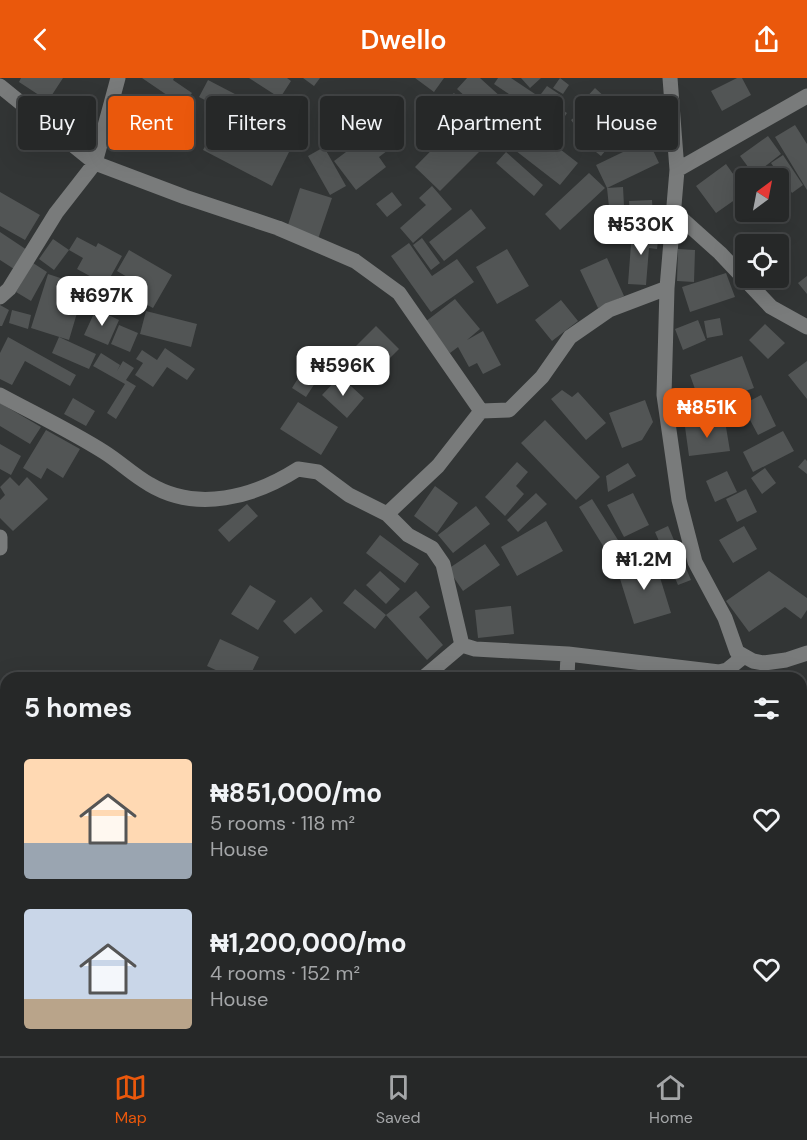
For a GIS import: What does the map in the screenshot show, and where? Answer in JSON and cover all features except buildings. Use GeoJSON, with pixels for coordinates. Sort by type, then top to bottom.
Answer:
{"type":"FeatureCollection","features":[{"type":"Feature","properties":{"kind":"street"},"geometry":{"type":"LineString","coordinates":[[0,297],[9,289],[56,213],[95,163],[117,78]]}},
{"type":"Feature","properties":{"kind":"street"},"geometry":{"type":"LineString","coordinates":[[670,78],[677,170],[667,288],[664,395],[678,500],[695,562],[725,618],[733,645],[743,657],[764,663],[786,660],[807,653]]}},
{"type":"Feature","properties":{"kind":"street"},"geometry":{"type":"LineString","coordinates":[[0,86],[95,163],[185,197],[278,228],[355,261],[399,293],[481,411]]}},
{"type":"Feature","properties":{"kind":"street"},"geometry":{"type":"LineString","coordinates":[[677,170],[807,96]]}},
{"type":"Feature","properties":{"kind":"street"},"geometry":{"type":"LineString","coordinates":[[672,210],[720,253],[771,307],[807,327]]}},
{"type":"Feature","properties":{"kind":"street"},"geometry":{"type":"LineString","coordinates":[[387,514],[438,466],[481,411],[509,410],[542,377],[570,337],[609,310],[667,288]]}},
{"type":"Feature","properties":{"kind":"street"},"geometry":{"type":"LineString","coordinates":[[0,395],[105,452],[150,485],[179,499],[214,499],[249,494],[274,484],[298,469],[318,472],[349,495],[387,514],[408,535],[432,548],[443,564],[462,645]]}},
{"type":"Feature","properties":{"kind":"street"},"geometry":{"type":"LineString","coordinates":[[0,537],[0,548]]}},
{"type":"Feature","properties":{"kind":"street"},"geometry":{"type":"LineString","coordinates":[[462,645],[475,649],[568,654],[719,672],[727,670],[743,657]]}},
{"type":"Feature","properties":{"kind":"street"},"geometry":{"type":"LineString","coordinates":[[430,672],[462,645]]}},
{"type":"Feature","properties":{"kind":"street"},"geometry":{"type":"LineString","coordinates":[[567,672],[568,654]]}}]}
